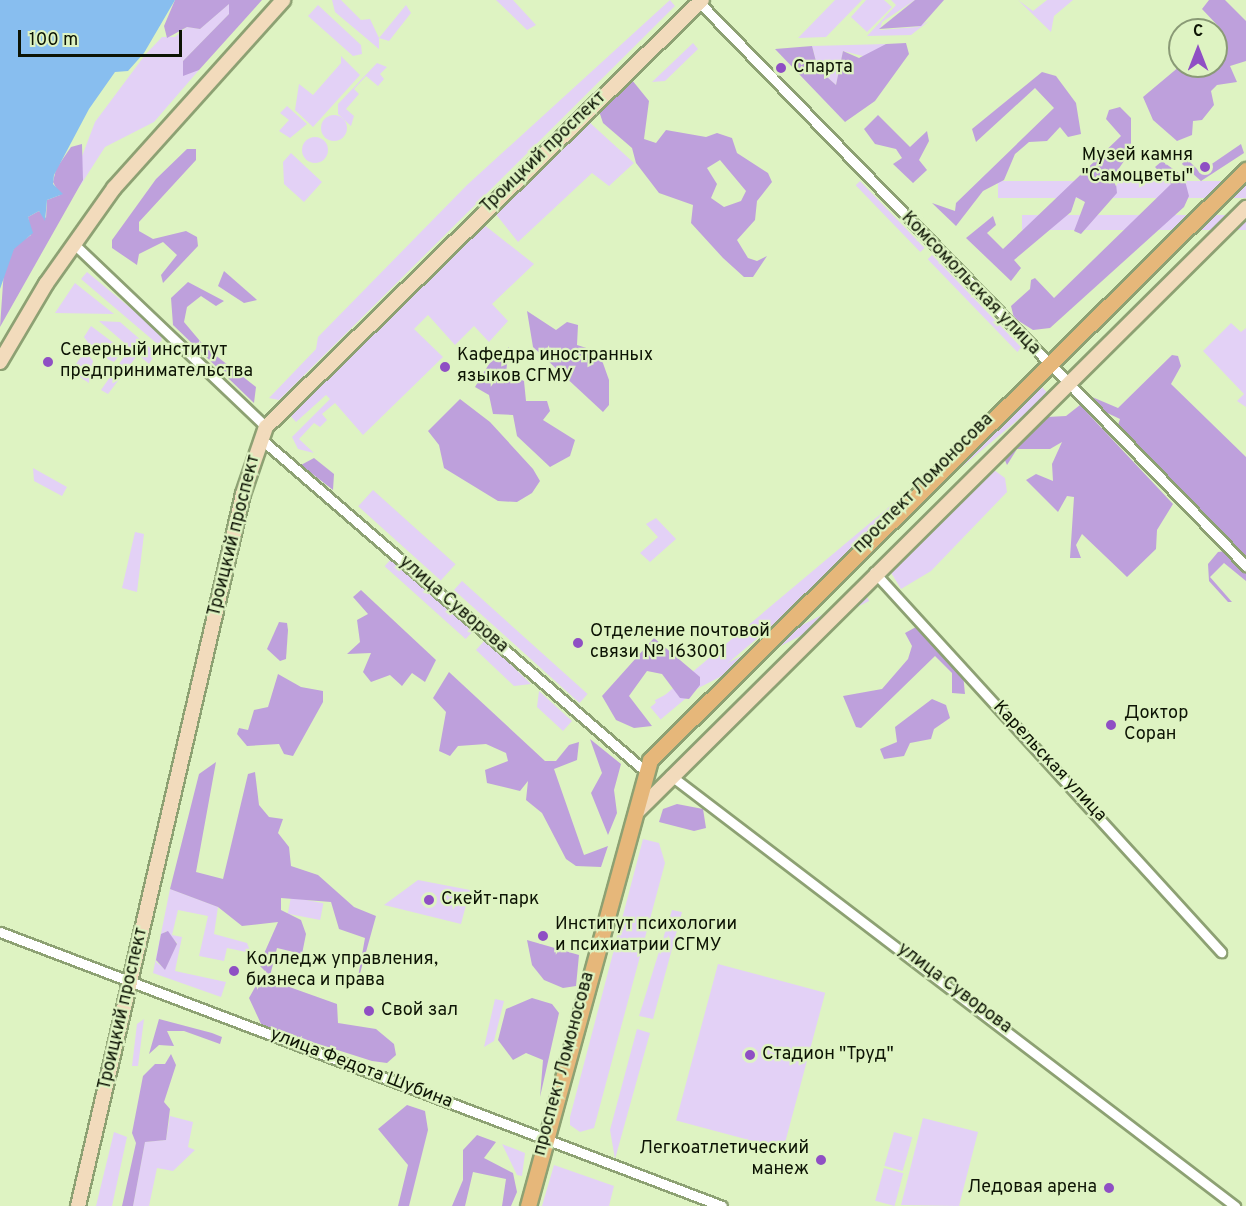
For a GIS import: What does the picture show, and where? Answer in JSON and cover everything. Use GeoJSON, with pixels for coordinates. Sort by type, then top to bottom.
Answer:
{"type":"FeatureCollection","features":[{"type":"Feature","properties":{"kind":"main road"},"geometry":{"type":"LineString","coordinates":[[0,362],[74,244],[169,122],[283,0]]}},
{"type":"Feature","properties":{"kind":"main road","name":"Троицкий проспект"},"geometry":{"type":"LineString","coordinates":[[78,1206],[243,494],[264,433],[699,1]]}},
{"type":"Feature","properties":{"kind":"main road","name":"проспект Ломоносова"},"geometry":{"type":"LineString","coordinates":[[528,1206],[645,771],[671,735],[1246,170]]}},
{"type":"Feature","properties":{"kind":"main road","name":"проспект Ломоносова"},"geometry":{"type":"LineString","coordinates":[[633,818],[670,775],[1246,208]]}},
{"type":"Feature","properties":{"kind":"street","name":"Комсомольская улица"},"geometry":{"type":"LineString","coordinates":[[699,1],[1246,566]]}},
{"type":"Feature","properties":{"kind":"street","name":"улица Суворова"},"geometry":{"type":"LineString","coordinates":[[74,244],[264,433],[645,771]]}},
{"type":"Feature","properties":{"kind":"street","name":"Карельская улица"},"geometry":{"type":"LineString","coordinates":[[874,572],[1221,952]]}},
{"type":"Feature","properties":{"kind":"street","name":"улица Суворова"},"geometry":{"type":"LineString","coordinates":[[670,775],[1235,1206]]}},
{"type":"Feature","properties":{"kind":"street","name":"улица Федота Шубина"},"geometry":{"type":"LineString","coordinates":[[0,932],[722,1206]]}},
{"type":"Feature","properties":{"kind":"shaded area"},"geometry":{"type":"Polygon","coordinates":[[[175,0],[262,0],[199,70],[183,76],[183,61],[229,14],[229,4],[200,29],[187,27],[167,38],[164,26],[175,0]]]}},
{"type":"Feature","properties":{"kind":"shaded area"},"geometry":{"type":"Polygon","coordinates":[[[332,0],[341,0],[361,20],[370,19],[379,38],[379,49],[335,12],[332,0]]]}},
{"type":"Feature","properties":{"kind":"shaded area"},"geometry":{"type":"Polygon","coordinates":[[[496,0],[513,0],[536,25],[527,30],[496,0]]]}},
{"type":"Feature","properties":{"kind":"shaded area"},"geometry":{"type":"Polygon","coordinates":[[[670,0],[675,6],[279,400],[269,398],[316,349],[318,337],[467,185],[670,0]]]}},
{"type":"Feature","properties":{"kind":"shaded area"},"geometry":{"type":"Polygon","coordinates":[[[835,0],[862,0],[826,37],[798,38],[835,0]]]}},
{"type":"Feature","properties":{"kind":"shaded area"},"geometry":{"type":"Polygon","coordinates":[[[866,0],[884,0],[892,7],[867,32],[851,17],[866,0]]]}},
{"type":"Feature","properties":{"kind":"shaded area"},"geometry":{"type":"Polygon","coordinates":[[[891,0],[915,0],[882,22],[880,30],[917,27],[929,21],[911,35],[867,36],[896,5],[891,0]]]}},
{"type":"Feature","properties":{"kind":"shaded area"},"geometry":{"type":"Polygon","coordinates":[[[915,0],[944,0],[921,26],[879,29],[915,0]]]}},
{"type":"Feature","properties":{"kind":"shaded area"},"geometry":{"type":"Polygon","coordinates":[[[1018,0],[1033,11],[1047,0],[1073,0],[1054,16],[1051,32],[1018,0]]]}},
{"type":"Feature","properties":{"kind":"shaded area"},"geometry":{"type":"Polygon","coordinates":[[[1209,0],[1225,0],[1246,21],[1246,61],[1230,66],[1237,82],[1217,85],[1211,91],[1214,105],[1202,120],[1193,121],[1192,135],[1177,141],[1153,120],[1143,97],[1168,76],[1168,78],[1228,78],[1228,18],[1211,18],[1202,9],[1209,0]]]}},
{"type":"Feature","properties":{"kind":"shaded area"},"geometry":{"type":"Polygon","coordinates":[[[230,3],[229,14],[183,61],[199,70],[154,122],[105,147],[80,186],[81,159],[95,122],[145,55],[162,37],[175,37],[187,27],[200,29],[230,3]]]}},
{"type":"Feature","properties":{"kind":"shaded area"},"geometry":{"type":"Polygon","coordinates":[[[318,5],[361,45],[362,54],[353,56],[308,16],[318,5]]]}},
{"type":"Feature","properties":{"kind":"shaded area"},"geometry":{"type":"Polygon","coordinates":[[[406,5],[411,13],[389,41],[379,38],[406,5]]]}},
{"type":"Feature","properties":{"kind":"shaded area"},"geometry":{"type":"Polygon","coordinates":[[[693,43],[698,49],[665,81],[652,82],[693,43]]]}},
{"type":"Feature","properties":{"kind":"shaded area"},"geometry":{"type":"Polygon","coordinates":[[[906,43],[909,54],[875,101],[845,122],[775,49],[812,46],[818,69],[836,85],[843,51],[859,58],[886,44],[906,43]]]}},
{"type":"Feature","properties":{"kind":"shaded area"},"geometry":{"type":"Polygon","coordinates":[[[886,44],[867,57],[843,51],[836,85],[818,69],[812,46],[886,44]]]}},
{"type":"Feature","properties":{"kind":"shaded area"},"geometry":{"type":"Polygon","coordinates":[[[341,56],[360,75],[313,127],[295,110],[299,84],[313,95],[341,63],[341,56]]]}},
{"type":"Feature","properties":{"kind":"shaded area"},"geometry":{"type":"Polygon","coordinates":[[[377,63],[387,67],[380,74],[384,79],[378,86],[366,76],[354,89],[359,94],[346,109],[354,116],[351,126],[338,114],[338,104],[377,63]]]}},
{"type":"Feature","properties":{"kind":"shaded area"},"geometry":{"type":"Polygon","coordinates":[[[1042,72],[1056,76],[1076,103],[1081,134],[1068,137],[1060,127],[1047,141],[1029,142],[1015,154],[1004,180],[983,191],[956,226],[932,203],[955,211],[956,203],[1054,108],[1035,88],[976,142],[972,129],[1042,72]]]}},
{"type":"Feature","properties":{"kind":"shaded area"},"geometry":{"type":"Polygon","coordinates":[[[632,80],[649,101],[644,139],[656,143],[666,130],[706,137],[717,133],[732,138],[737,153],[768,173],[772,182],[757,201],[755,220],[737,240],[748,258],[757,261],[767,256],[753,277],[744,277],[691,223],[693,205],[659,193],[636,163],[632,148],[603,123],[599,111],[632,80]],[[720,160],[707,168],[717,184],[711,198],[724,207],[741,201],[746,191],[720,160]]]}},
{"type":"Feature","properties":{"kind":"shaded area"},"geometry":{"type":"Polygon","coordinates":[[[287,106],[307,124],[290,138],[279,131],[289,120],[280,113],[287,106]]]}},
{"type":"Feature","properties":{"kind":"shaded area"},"geometry":{"type":"Polygon","coordinates":[[[1120,107],[1131,118],[1131,151],[1115,174],[1117,193],[1081,234],[1074,231],[1085,202],[1076,197],[1071,212],[1014,260],[1021,268],[1011,281],[966,238],[993,216],[996,225],[987,233],[1003,249],[1121,136],[1106,119],[1109,110],[1120,107]]]}},
{"type":"Feature","properties":{"kind":"shaded area"},"geometry":{"type":"Polygon","coordinates":[[[334,115],[343,119],[347,128],[343,137],[334,141],[325,137],[321,128],[325,119],[334,115]]]}},
{"type":"Feature","properties":{"kind":"shaded area"},"geometry":{"type":"Polygon","coordinates":[[[878,115],[910,147],[927,131],[929,141],[919,160],[927,170],[913,183],[893,164],[902,158],[896,149],[875,144],[864,129],[878,115]]]}},
{"type":"Feature","properties":{"kind":"shaded area"},"geometry":{"type":"Polygon","coordinates":[[[588,121],[634,163],[609,186],[592,173],[518,242],[495,213],[588,121]]]}},
{"type":"Feature","properties":{"kind":"shaded area"},"geometry":{"type":"Polygon","coordinates":[[[315,137],[324,141],[328,150],[324,159],[315,163],[306,159],[302,150],[306,141],[315,137]]]}},
{"type":"Feature","properties":{"kind":"shaded area"},"geometry":{"type":"Polygon","coordinates":[[[82,144],[83,180],[0,327],[4,269],[15,246],[31,235],[28,217],[39,211],[46,218],[47,200],[60,195],[53,182],[56,169],[71,147],[82,144]]]}},
{"type":"Feature","properties":{"kind":"shaded area"},"geometry":{"type":"Polygon","coordinates":[[[1241,144],[1244,153],[1201,181],[1182,164],[1186,158],[1200,172],[1241,144]]]}},
{"type":"Feature","properties":{"kind":"shaded area"},"geometry":{"type":"Polygon","coordinates":[[[187,149],[196,149],[196,160],[139,222],[139,231],[153,239],[186,231],[197,237],[198,246],[163,283],[161,275],[177,255],[163,242],[139,254],[137,265],[112,248],[112,240],[156,179],[187,149]]]}},
{"type":"Feature","properties":{"kind":"shaded area"},"geometry":{"type":"Polygon","coordinates":[[[291,153],[322,182],[304,202],[284,184],[283,162],[291,153]]]}},
{"type":"Feature","properties":{"kind":"shaded area"},"geometry":{"type":"Polygon","coordinates":[[[1162,161],[1184,177],[1189,196],[1184,207],[1050,328],[1033,330],[1014,318],[1011,306],[1030,289],[1031,280],[1035,278],[1054,298],[1171,184],[1155,167],[1162,161]]]}},
{"type":"Feature","properties":{"kind":"shaded area"},"geometry":{"type":"Polygon","coordinates":[[[860,181],[925,248],[920,252],[856,185],[860,181]]]}},
{"type":"Feature","properties":{"kind":"shaded area"},"geometry":{"type":"Polygon","coordinates":[[[998,181],[1246,181],[1246,198],[998,198],[998,181]]]}},
{"type":"Feature","properties":{"kind":"shaded area"},"geometry":{"type":"Polygon","coordinates":[[[1022,215],[1246,215],[1246,230],[1022,230],[1022,215]]]}},
{"type":"Feature","properties":{"kind":"shaded area"},"geometry":{"type":"Polygon","coordinates":[[[483,224],[534,264],[492,304],[508,321],[489,342],[474,326],[455,345],[428,315],[414,329],[443,357],[363,435],[335,403],[322,414],[327,420],[320,427],[314,423],[299,439],[314,453],[298,449],[292,437],[330,399],[326,395],[296,422],[288,413],[483,224]]]}},
{"type":"Feature","properties":{"kind":"shaded area"},"geometry":{"type":"Polygon","coordinates":[[[932,255],[1022,348],[1017,352],[928,259],[932,255]]]}},
{"type":"Feature","properties":{"kind":"shaded area"},"geometry":{"type":"Polygon","coordinates":[[[224,271],[257,300],[244,303],[218,286],[224,271]]]}},
{"type":"Feature","properties":{"kind":"shaded area"},"geometry":{"type":"Polygon","coordinates":[[[87,272],[162,334],[161,347],[81,279],[87,272]]]}},
{"type":"Feature","properties":{"kind":"shaded area"},"geometry":{"type":"Polygon","coordinates":[[[188,282],[224,301],[216,306],[201,296],[187,307],[184,322],[205,347],[256,387],[254,403],[173,325],[171,298],[188,282]]]}},
{"type":"Feature","properties":{"kind":"shaded area"},"geometry":{"type":"Polygon","coordinates":[[[75,283],[114,314],[55,313],[75,283]]]}},
{"type":"Feature","properties":{"kind":"shaded area"},"geometry":{"type":"Polygon","coordinates":[[[527,311],[556,330],[567,322],[578,325],[577,345],[599,352],[609,380],[609,405],[603,412],[533,347],[527,311]]]}},
{"type":"Feature","properties":{"kind":"shaded area"},"geometry":{"type":"Polygon","coordinates":[[[99,321],[120,322],[156,353],[149,364],[99,321]]]}},
{"type":"Feature","properties":{"kind":"shaded area"},"geometry":{"type":"Polygon","coordinates":[[[1231,323],[1241,332],[1246,328],[1246,407],[1237,401],[1244,394],[1203,351],[1231,323]]]}},
{"type":"Feature","properties":{"kind":"shaded area"},"geometry":{"type":"Polygon","coordinates":[[[91,326],[123,350],[114,362],[96,354],[84,337],[91,326]]]}},
{"type":"Feature","properties":{"kind":"shaded area"},"geometry":{"type":"Polygon","coordinates":[[[509,347],[506,373],[524,381],[526,401],[547,401],[550,411],[543,420],[575,440],[570,456],[550,467],[517,436],[513,415],[493,414],[489,395],[475,387],[489,364],[509,347]]]}},
{"type":"Feature","properties":{"kind":"shaded area"},"geometry":{"type":"Polygon","coordinates":[[[85,351],[93,361],[89,383],[71,371],[85,351]]]}},
{"type":"Feature","properties":{"kind":"shaded area"},"geometry":{"type":"Polygon","coordinates":[[[128,351],[136,357],[108,394],[101,390],[128,351]]]}},
{"type":"Feature","properties":{"kind":"shaded area"},"geometry":{"type":"Polygon","coordinates":[[[1172,355],[1178,356],[1181,366],[1171,384],[1246,457],[1246,557],[1117,428],[1120,419],[1101,410],[1085,394],[1118,408],[1172,355]]]}},
{"type":"Feature","properties":{"kind":"shaded area"},"geometry":{"type":"Polygon","coordinates":[[[1038,382],[1048,394],[661,720],[650,707],[1038,382]]]}},
{"type":"Feature","properties":{"kind":"shaded area"},"geometry":{"type":"Polygon","coordinates":[[[460,399],[490,422],[533,469],[540,481],[532,493],[517,502],[498,501],[444,468],[439,445],[428,431],[460,399]]]}},
{"type":"Feature","properties":{"kind":"shaded area"},"geometry":{"type":"Polygon","coordinates":[[[1080,405],[1173,504],[1157,530],[1156,549],[1127,577],[1082,534],[1076,545],[1081,558],[1070,558],[1074,497],[1067,496],[1058,512],[1026,480],[1036,474],[1053,481],[1052,464],[1062,442],[1050,449],[1017,449],[1007,465],[1003,456],[1047,417],[1066,416],[1080,405]]]}},
{"type":"Feature","properties":{"kind":"shaded area"},"geometry":{"type":"Polygon","coordinates":[[[314,458],[334,474],[333,490],[301,465],[314,458]]]}},
{"type":"Feature","properties":{"kind":"shaded area"},"geometry":{"type":"Polygon","coordinates":[[[33,468],[67,487],[62,496],[34,481],[33,468]]]}},
{"type":"Feature","properties":{"kind":"shaded area"},"geometry":{"type":"Polygon","coordinates":[[[994,470],[1005,478],[1007,492],[931,571],[901,589],[890,571],[894,559],[994,470]]]}},
{"type":"Feature","properties":{"kind":"shaded area"},"geometry":{"type":"Polygon","coordinates":[[[373,490],[455,564],[441,581],[358,506],[373,490]]]}},
{"type":"Feature","properties":{"kind":"shaded area"},"geometry":{"type":"Polygon","coordinates":[[[656,518],[676,539],[650,562],[640,553],[658,537],[646,524],[656,518]]]}},
{"type":"Feature","properties":{"kind":"shaded area"},"geometry":{"type":"Polygon","coordinates":[[[135,532],[144,534],[137,592],[122,588],[135,532]]]}},
{"type":"Feature","properties":{"kind":"shaded area"},"geometry":{"type":"Polygon","coordinates":[[[1233,550],[1246,559],[1246,581],[1224,563],[1210,577],[1232,602],[1228,602],[1209,581],[1208,564],[1218,552],[1233,550]]]}},
{"type":"Feature","properties":{"kind":"shaded area"},"geometry":{"type":"Polygon","coordinates":[[[392,558],[473,631],[466,639],[385,566],[392,558]]]}},
{"type":"Feature","properties":{"kind":"shaded area"},"geometry":{"type":"Polygon","coordinates":[[[462,581],[588,694],[580,703],[454,590],[462,581]]]}},
{"type":"Feature","properties":{"kind":"shaded area"},"geometry":{"type":"Polygon","coordinates":[[[361,590],[436,660],[425,682],[412,673],[402,686],[390,675],[371,682],[363,672],[371,653],[347,654],[360,642],[357,620],[368,614],[353,597],[361,590]]]}},
{"type":"Feature","properties":{"kind":"shaded area"},"geometry":{"type":"Polygon","coordinates":[[[865,593],[869,601],[659,708],[655,700],[865,593]]]}},
{"type":"Feature","properties":{"kind":"shaded area"},"geometry":{"type":"Polygon","coordinates":[[[279,622],[287,623],[288,630],[286,659],[280,661],[267,649],[279,622]]]}},
{"type":"Feature","properties":{"kind":"shaded area"},"geometry":{"type":"Polygon","coordinates":[[[916,627],[963,674],[965,694],[952,693],[952,673],[935,656],[861,728],[856,727],[843,696],[882,689],[908,659],[912,646],[905,633],[916,627]]]}},
{"type":"Feature","properties":{"kind":"shaded area"},"geometry":{"type":"Polygon","coordinates":[[[654,638],[700,677],[700,685],[689,699],[680,698],[662,674],[647,671],[629,696],[652,726],[634,728],[616,720],[602,696],[654,638]]]}},
{"type":"Feature","properties":{"kind":"shaded area"},"geometry":{"type":"Polygon","coordinates":[[[485,640],[531,684],[514,686],[476,650],[485,640]]]}},
{"type":"Feature","properties":{"kind":"shaded area"},"geometry":{"type":"Polygon","coordinates":[[[449,672],[545,761],[556,761],[569,745],[579,742],[577,760],[554,769],[584,855],[608,846],[601,867],[576,866],[566,859],[542,813],[526,800],[528,781],[520,791],[487,783],[485,770],[508,761],[506,753],[486,744],[458,746],[450,756],[439,751],[446,712],[433,698],[449,672]]]}},
{"type":"Feature","properties":{"kind":"shaded area"},"geometry":{"type":"Polygon","coordinates":[[[278,674],[301,687],[323,691],[323,702],[293,756],[284,754],[279,744],[247,746],[237,734],[239,728],[248,730],[254,710],[268,707],[278,674]]]}},
{"type":"Feature","properties":{"kind":"shaded area"},"geometry":{"type":"Polygon","coordinates":[[[539,691],[572,721],[563,731],[537,707],[539,691]]]}},
{"type":"Feature","properties":{"kind":"shaded area"},"geometry":{"type":"Polygon","coordinates":[[[932,699],[946,705],[950,718],[934,729],[931,739],[910,743],[904,756],[884,759],[880,749],[897,742],[895,727],[932,699]]]}},
{"type":"Feature","properties":{"kind":"shaded area"},"geometry":{"type":"Polygon","coordinates":[[[590,739],[621,764],[614,790],[617,813],[608,835],[591,793],[602,773],[590,739]]]}},
{"type":"Feature","properties":{"kind":"shaded area"},"geometry":{"type":"Polygon","coordinates":[[[216,762],[196,872],[223,879],[248,774],[255,772],[259,805],[269,817],[283,819],[278,833],[289,847],[291,866],[318,875],[354,907],[376,916],[356,988],[365,938],[339,929],[331,902],[281,898],[281,910],[301,920],[306,934],[302,954],[277,948],[270,976],[259,965],[278,922],[242,926],[218,907],[170,889],[199,774],[216,762]]]}},
{"type":"Feature","properties":{"kind":"shaded area"},"geometry":{"type":"Polygon","coordinates":[[[677,804],[703,809],[706,828],[694,831],[659,822],[663,809],[677,804]]]}},
{"type":"Feature","properties":{"kind":"shaded area"},"geometry":{"type":"Polygon","coordinates":[[[643,839],[659,843],[665,863],[594,1128],[580,1132],[570,1125],[570,1117],[643,839]]]}},
{"type":"Feature","properties":{"kind":"shaded area","name":"Скейт-парк"},"geometry":{"type":"Polygon","coordinates":[[[418,880],[470,890],[461,924],[384,905],[418,880]]]}},
{"type":"Feature","properties":{"kind":"shaded area"},"geometry":{"type":"Polygon","coordinates":[[[170,889],[218,907],[214,934],[247,943],[251,953],[227,948],[224,961],[199,956],[208,916],[178,910],[172,935],[182,937],[175,971],[226,982],[221,997],[153,973],[170,889]],[[165,931],[156,962],[165,969],[177,943],[165,931]]]}},
{"type":"Feature","properties":{"kind":"shaded area"},"geometry":{"type":"Polygon","coordinates":[[[291,897],[323,903],[320,920],[288,914],[291,897]]]}},
{"type":"Feature","properties":{"kind":"shaded area"},"geometry":{"type":"Polygon","coordinates":[[[672,910],[682,912],[653,1019],[639,1016],[672,910]]]}},
{"type":"Feature","properties":{"kind":"shaded area"},"geometry":{"type":"Polygon","coordinates":[[[168,931],[177,944],[165,970],[156,960],[161,934],[168,931]]]}},
{"type":"Feature","properties":{"kind":"shaded area"},"geometry":{"type":"Polygon","coordinates":[[[527,940],[579,955],[576,986],[563,988],[544,980],[532,965],[527,940]]]}},
{"type":"Feature","properties":{"kind":"shaded area"},"geometry":{"type":"Polygon","coordinates":[[[718,964],[825,993],[783,1149],[676,1120],[718,964]]]}},
{"type":"Feature","properties":{"kind":"shaded area"},"geometry":{"type":"Polygon","coordinates":[[[267,979],[337,1004],[338,1023],[376,1029],[394,1044],[396,1055],[387,1063],[372,1061],[262,1026],[249,998],[259,980],[267,979]]]}},
{"type":"Feature","properties":{"kind":"shaded area"},"geometry":{"type":"Polygon","coordinates":[[[532,998],[552,1004],[559,1013],[540,1097],[543,1060],[526,1053],[513,1060],[498,1040],[506,1009],[532,998]]]}},
{"type":"Feature","properties":{"kind":"shaded area"},"geometry":{"type":"Polygon","coordinates":[[[495,999],[504,1001],[494,1041],[484,1047],[495,999]]]}},
{"type":"Feature","properties":{"kind":"shaded area"},"geometry":{"type":"Polygon","coordinates":[[[144,1019],[138,1066],[132,1066],[137,1024],[144,1019]]]}},
{"type":"Feature","properties":{"kind":"shaded area"},"geometry":{"type":"Polygon","coordinates":[[[159,1019],[222,1037],[220,1044],[184,1031],[167,1031],[174,1046],[159,1045],[149,1054],[159,1019]]]}},
{"type":"Feature","properties":{"kind":"shaded area"},"geometry":{"type":"Polygon","coordinates":[[[637,1029],[650,1033],[615,1159],[610,1130],[637,1029]]]}},
{"type":"Feature","properties":{"kind":"shaded area"},"geometry":{"type":"Polygon","coordinates":[[[171,1054],[176,1065],[164,1102],[170,1109],[166,1140],[145,1142],[133,1206],[122,1206],[136,1143],[132,1133],[143,1076],[155,1064],[165,1064],[171,1054]]]}},
{"type":"Feature","properties":{"kind":"shaded area"},"geometry":{"type":"Polygon","coordinates":[[[407,1105],[425,1111],[428,1130],[409,1206],[398,1206],[408,1165],[378,1129],[407,1105]]]}},
{"type":"Feature","properties":{"kind":"shaded area"},"geometry":{"type":"Polygon","coordinates":[[[170,1116],[193,1122],[188,1147],[195,1150],[173,1171],[157,1168],[149,1206],[133,1206],[145,1142],[166,1140],[170,1116]]]}},
{"type":"Feature","properties":{"kind":"shaded area"},"geometry":{"type":"Polygon","coordinates":[[[923,1118],[978,1132],[959,1206],[901,1205],[923,1118]]]}},
{"type":"Feature","properties":{"kind":"shaded area"},"geometry":{"type":"Polygon","coordinates":[[[114,1132],[127,1137],[112,1206],[96,1206],[114,1132]]]}},
{"type":"Feature","properties":{"kind":"shaded area"},"geometry":{"type":"Polygon","coordinates":[[[894,1132],[912,1137],[903,1171],[884,1166],[894,1132]]]}},
{"type":"Feature","properties":{"kind":"shaded area"},"geometry":{"type":"Polygon","coordinates":[[[477,1135],[496,1142],[484,1158],[513,1173],[517,1192],[511,1206],[502,1206],[506,1179],[473,1172],[465,1206],[452,1206],[463,1180],[463,1150],[477,1135]]]}},
{"type":"Feature","properties":{"kind":"shaded area"},"geometry":{"type":"Polygon","coordinates":[[[502,1144],[525,1153],[522,1176],[517,1175],[502,1144]]]}},
{"type":"Feature","properties":{"kind":"shaded area"},"geometry":{"type":"Polygon","coordinates":[[[554,1165],[614,1186],[609,1206],[542,1206],[554,1165]]]}},
{"type":"Feature","properties":{"kind":"shaded area"},"geometry":{"type":"Polygon","coordinates":[[[884,1168],[903,1173],[895,1206],[875,1201],[884,1168]]]}},
{"type":"Feature","properties":{"kind":"water"},"geometry":{"type":"Polygon","coordinates":[[[0,0],[175,0],[144,53],[128,71],[115,72],[89,109],[54,175],[53,184],[63,194],[47,200],[45,221],[39,211],[28,217],[33,233],[14,249],[0,289],[0,0]]]}},
{"type":"Feature","properties":{"kind":"place","name":"Спарта"},"geometry":{"type":"Point","coordinates":[781,68]}},
{"type":"Feature","properties":{"kind":"place","name":"Музей камня \"Самоцветы\""},"geometry":{"type":"Point","coordinates":[1205,167]}},
{"type":"Feature","properties":{"kind":"place","name":"Северный институт предпринимательства"},"geometry":{"type":"Point","coordinates":[48,362]}},
{"type":"Feature","properties":{"kind":"place","name":"Кафедра иностранных языков СГМУ"},"geometry":{"type":"Point","coordinates":[445,367]}},
{"type":"Feature","properties":{"kind":"place","name":"Отделение почтовой связи № 163001"},"geometry":{"type":"Point","coordinates":[578,643]}},
{"type":"Feature","properties":{"kind":"place","name":"Доктор Соран"},"geometry":{"type":"Point","coordinates":[1111,725]}},
{"type":"Feature","properties":{"kind":"place","name":"Скейт-парк"},"geometry":{"type":"Point","coordinates":[429,900]}},
{"type":"Feature","properties":{"kind":"place","name":"Институт психологии и психиатрии СГМУ"},"geometry":{"type":"Point","coordinates":[543,936]}},
{"type":"Feature","properties":{"kind":"place","name":"Колледж управления, бизнеса и права"},"geometry":{"type":"Point","coordinates":[234,971]}},
{"type":"Feature","properties":{"kind":"place","name":"Свой зал"},"geometry":{"type":"Point","coordinates":[369,1011]}},
{"type":"Feature","properties":{"kind":"place","name":"Стадион \"Труд\""},"geometry":{"type":"Point","coordinates":[750,1055]}},
{"type":"Feature","properties":{"kind":"place","name":"Легкоатлетический манеж"},"geometry":{"type":"Point","coordinates":[821,1160]}},
{"type":"Feature","properties":{"kind":"place","name":"Ледовая арена"},"geometry":{"type":"Point","coordinates":[1109,1188]}}]}
